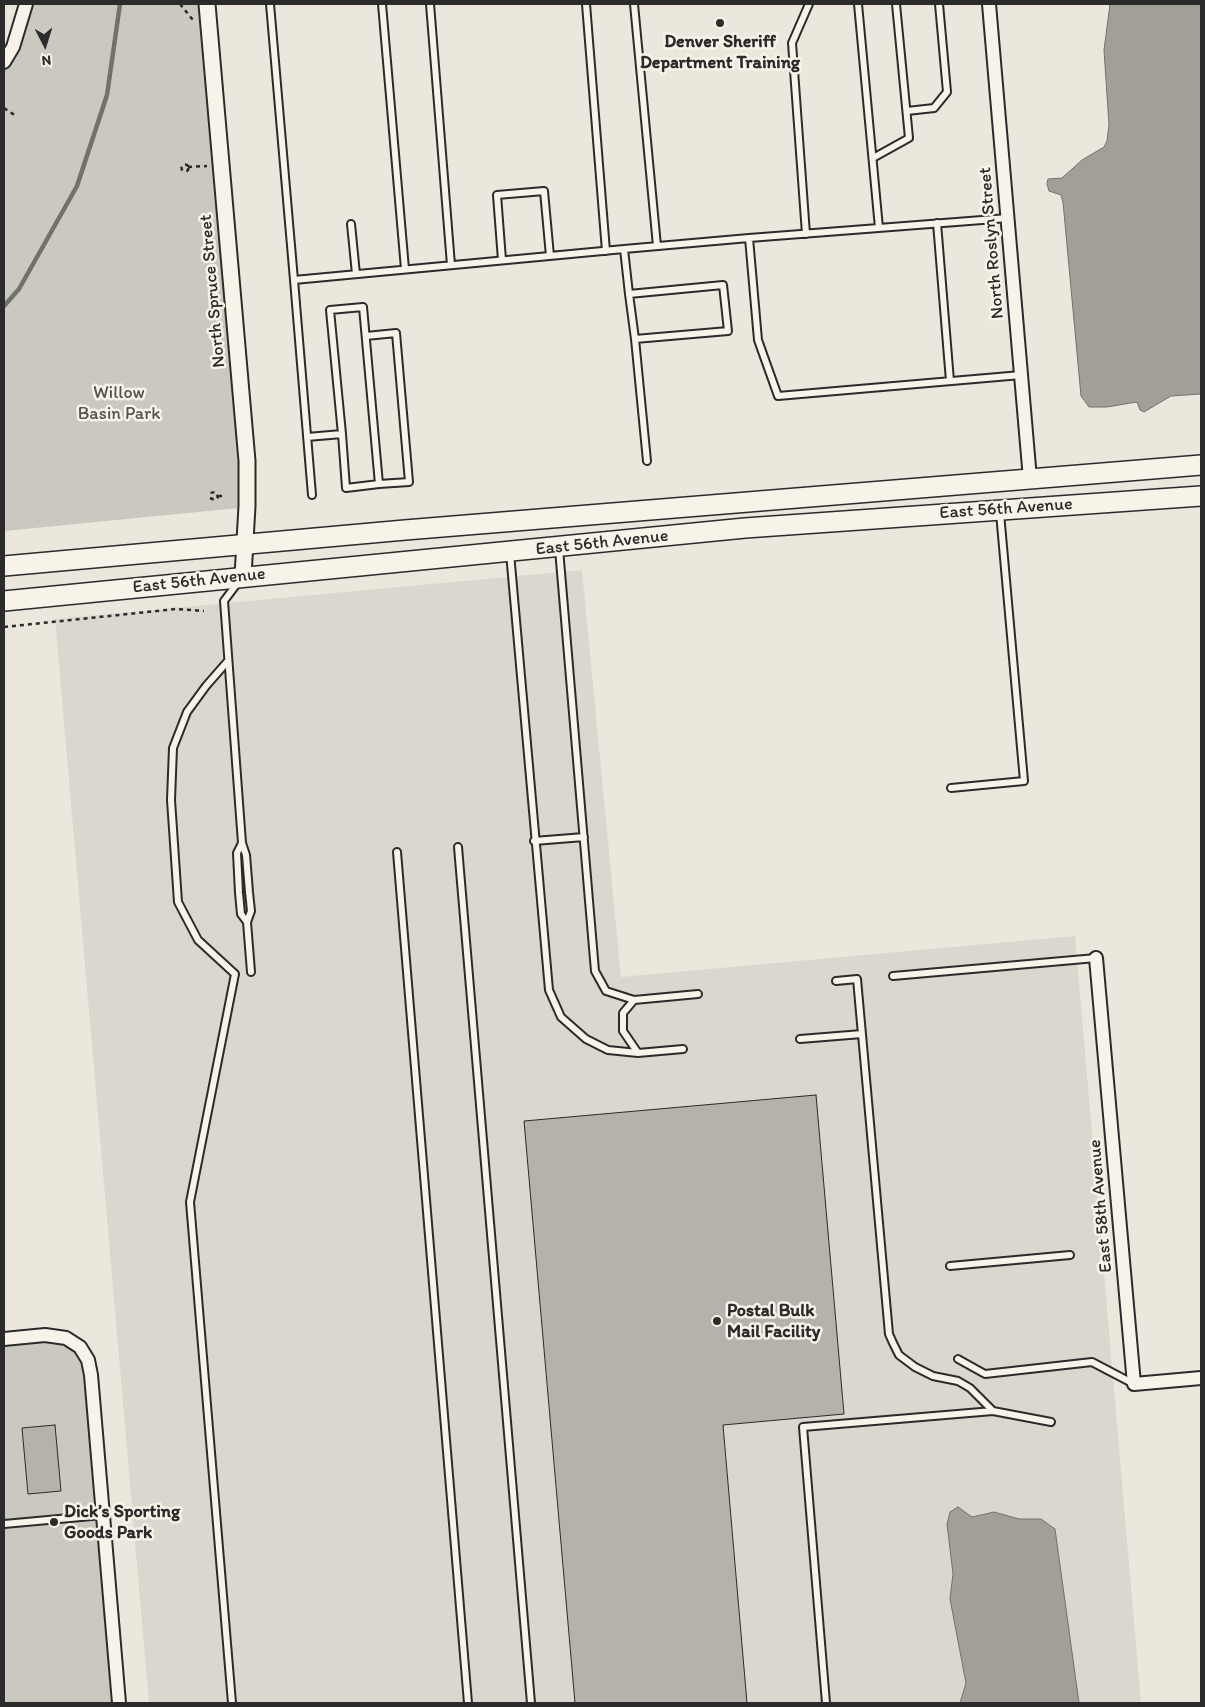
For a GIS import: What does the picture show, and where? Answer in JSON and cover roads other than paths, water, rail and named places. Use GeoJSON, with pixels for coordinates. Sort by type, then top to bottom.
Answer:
{"type":"FeatureCollection","features":[{"type":"Feature","properties":{"kind":"main road"},"geometry":{"type":"LineString","coordinates":[[1170,468],[1201,456]]}},
{"type":"Feature","properties":{"kind":"main road","name":"East 56th Avenue"},"geometry":{"type":"LineString","coordinates":[[4,566],[245,544],[1201,465]]}},
{"type":"Feature","properties":{"kind":"main road","name":"East 56th Avenue"},"geometry":{"type":"LineString","coordinates":[[4,601],[243,576],[559,548],[745,528],[1201,496]]}},
{"type":"Feature","properties":{"kind":"main road"},"geometry":{"type":"LineString","coordinates":[[1174,498],[1201,501]]}},
{"type":"Feature","properties":{"kind":"street"},"geometry":{"type":"LineString","coordinates":[[4,62],[12,47],[26,4]]}},
{"type":"Feature","properties":{"kind":"street","name":"North Spruce Street"},"geometry":{"type":"LineString","coordinates":[[207,4],[247,461],[243,576]]}},
{"type":"Feature","properties":{"kind":"street","name":"North Roslyn Street"},"geometry":{"type":"LineString","coordinates":[[989,4],[1030,479]]}},
{"type":"Feature","properties":{"kind":"street","name":"East 58th Avenue"},"geometry":{"type":"LineString","coordinates":[[1096,958],[1134,1384]]}},
{"type":"Feature","properties":{"kind":"street"},"geometry":{"type":"LineString","coordinates":[[4,1339],[45,1335],[66,1338],[80,1347],[88,1360],[91,1375],[119,1703]]}},
{"type":"Feature","properties":{"kind":"street"},"geometry":{"type":"LineString","coordinates":[[1134,1384],[1201,1378]]}},
{"type":"Feature","properties":{"kind":"lane"},"geometry":{"type":"LineString","coordinates":[[270,4],[312,495]]}},
{"type":"Feature","properties":{"kind":"lane"},"geometry":{"type":"LineString","coordinates":[[382,4],[406,269]]}},
{"type":"Feature","properties":{"kind":"lane"},"geometry":{"type":"LineString","coordinates":[[430,4],[451,265]]}},
{"type":"Feature","properties":{"kind":"lane"},"geometry":{"type":"LineString","coordinates":[[586,4],[606,251]]}},
{"type":"Feature","properties":{"kind":"lane"},"geometry":{"type":"LineString","coordinates":[[634,4],[657,246]]}},
{"type":"Feature","properties":{"kind":"lane"},"geometry":{"type":"LineString","coordinates":[[806,234],[792,43],[809,4]]}},
{"type":"Feature","properties":{"kind":"lane"},"geometry":{"type":"LineString","coordinates":[[858,4],[879,228]]}},
{"type":"Feature","properties":{"kind":"lane"},"geometry":{"type":"LineString","coordinates":[[873,158],[909,138],[896,4]]}},
{"type":"Feature","properties":{"kind":"lane"},"geometry":{"type":"LineString","coordinates":[[907,111],[934,108],[947,92],[939,4]]}},
{"type":"Feature","properties":{"kind":"lane"},"geometry":{"type":"LineString","coordinates":[[502,260],[496,195],[544,191],[550,256]]}},
{"type":"Feature","properties":{"kind":"lane"},"geometry":{"type":"LineString","coordinates":[[294,280],[749,238],[1008,218]]}},
{"type":"Feature","properties":{"kind":"lane"},"geometry":{"type":"LineString","coordinates":[[937,223],[950,381]]}},
{"type":"Feature","properties":{"kind":"lane"},"geometry":{"type":"LineString","coordinates":[[351,224],[356,274]]}},
{"type":"Feature","properties":{"kind":"lane"},"geometry":{"type":"LineString","coordinates":[[749,238],[758,340],[778,396],[1021,375]]}},
{"type":"Feature","properties":{"kind":"lane"},"geometry":{"type":"LineString","coordinates":[[624,249],[647,461]]}},
{"type":"Feature","properties":{"kind":"lane"},"geometry":{"type":"LineString","coordinates":[[629,294],[723,285],[728,331],[635,339]]}},
{"type":"Feature","properties":{"kind":"lane"},"geometry":{"type":"LineString","coordinates":[[366,336],[396,333],[409,482],[346,488],[330,310],[363,307],[379,484]]}},
{"type":"Feature","properties":{"kind":"lane"},"geometry":{"type":"LineString","coordinates":[[307,438],[342,434]]}},
{"type":"Feature","properties":{"kind":"lane"},"geometry":{"type":"LineString","coordinates":[[951,788],[1024,781],[1000,509]]}},
{"type":"Feature","properties":{"kind":"lane"},"geometry":{"type":"LineString","coordinates":[[559,548],[595,971],[606,991],[634,1000],[698,994]]}},
{"type":"Feature","properties":{"kind":"lane"},"geometry":{"type":"LineString","coordinates":[[510,552],[534,841],[549,990],[561,1017],[586,1038],[608,1050],[638,1052],[683,1049]]}},
{"type":"Feature","properties":{"kind":"lane"},"geometry":{"type":"LineString","coordinates":[[243,576],[224,601],[227,662],[242,843],[246,856],[249,892],[250,911],[247,922],[251,972]]}},
{"type":"Feature","properties":{"kind":"lane"},"geometry":{"type":"LineString","coordinates":[[227,662],[187,712],[173,748],[171,800],[178,902],[198,940],[235,974],[190,1202],[232,1703]]}},
{"type":"Feature","properties":{"kind":"lane"},"geometry":{"type":"LineString","coordinates":[[534,841],[584,837]]}},
{"type":"Feature","properties":{"kind":"lane"},"geometry":{"type":"LineString","coordinates":[[458,847],[531,1703]]}},
{"type":"Feature","properties":{"kind":"lane"},"geometry":{"type":"LineString","coordinates":[[397,852],[468,1703]]}},
{"type":"Feature","properties":{"kind":"lane"},"geometry":{"type":"LineString","coordinates":[[893,976],[1096,958]]}},
{"type":"Feature","properties":{"kind":"lane"},"geometry":{"type":"LineString","coordinates":[[836,981],[857,979],[889,1334],[899,1355],[915,1367],[933,1376],[958,1381],[970,1388],[993,1411]]}},
{"type":"Feature","properties":{"kind":"lane"},"geometry":{"type":"LineString","coordinates":[[634,1000],[624,1013],[623,1031],[638,1052]]}},
{"type":"Feature","properties":{"kind":"lane"},"geometry":{"type":"LineString","coordinates":[[800,1039],[862,1034]]}},
{"type":"Feature","properties":{"kind":"lane"},"geometry":{"type":"LineString","coordinates":[[950,1266],[1070,1255]]}},
{"type":"Feature","properties":{"kind":"lane"},"geometry":{"type":"LineString","coordinates":[[958,1359],[985,1374],[1092,1362],[1134,1384]]}},
{"type":"Feature","properties":{"kind":"lane"},"geometry":{"type":"LineString","coordinates":[[826,1703],[803,1427],[993,1411],[1051,1422]]}},
{"type":"Feature","properties":{"kind":"lane"},"geometry":{"type":"LineString","coordinates":[[4,1524],[103,1515]]}},
{"type":"Feature","properties":{"kind":"waterway"},"geometry":{"type":"LineString","coordinates":[[4,306],[19,289],[77,186],[107,95],[120,4]]}},
{"type":"Feature","properties":{"kind":"place","name":"Denver Sheriff Department Training"},"geometry":{"type":"Point","coordinates":[720,23]}},
{"type":"Feature","properties":{"kind":"place","name":"Postal Bulk Mail Facility"},"geometry":{"type":"Point","coordinates":[717,1321]}},
{"type":"Feature","properties":{"kind":"place","name":"Dick’s Sporting Goods Park"},"geometry":{"type":"Point","coordinates":[54,1522]}},
{"type":"Feature","properties":{"kind":"park label","name":"Willow Basin Park"},"geometry":{"type":"Point","coordinates":[119,403]}}]}
